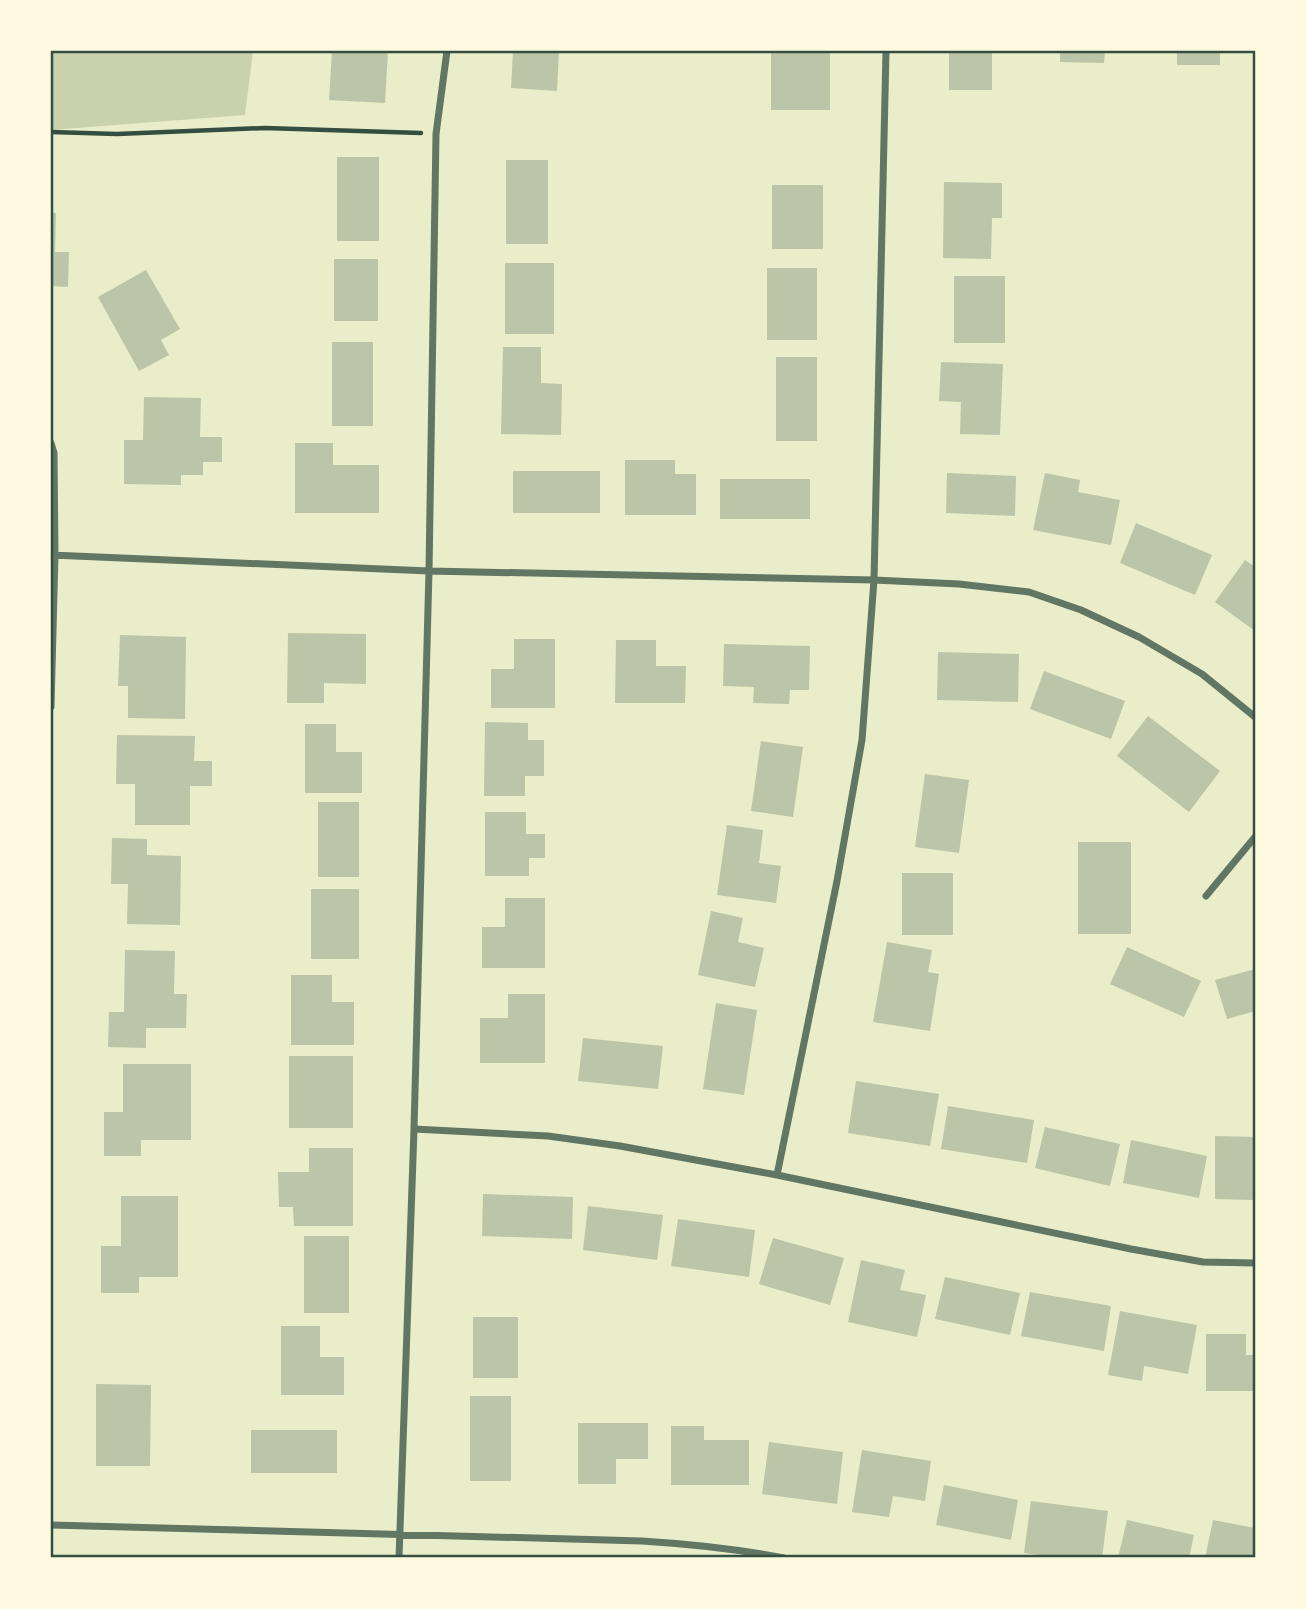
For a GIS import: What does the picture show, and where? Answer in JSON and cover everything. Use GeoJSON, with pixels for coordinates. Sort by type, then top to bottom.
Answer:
{"type":"FeatureCollection","features":[{"type":"Feature","properties":{"kind":"street"},"geometry":{"type":"LineString","coordinates":[[399,1558],[429,571],[436,134],[447,51]]}},
{"type":"Feature","properties":{"kind":"street"},"geometry":{"type":"LineString","coordinates":[[777,1175],[837,881],[862,740],[874,580],[886,51]]}},
{"type":"Feature","properties":{"kind":"street"},"geometry":{"type":"LineString","coordinates":[[51,443],[54,453],[51,707]]}},
{"type":"Feature","properties":{"kind":"street"},"geometry":{"type":"LineString","coordinates":[[53,555],[429,571],[874,580],[959,584],[1029,592],[1081,610],[1139,637],[1202,674],[1255,717]]}},
{"type":"Feature","properties":{"kind":"street"},"geometry":{"type":"LineString","coordinates":[[1206,896],[1255,837]]}},
{"type":"Feature","properties":{"kind":"street"},"geometry":{"type":"LineString","coordinates":[[414,1129],[548,1136],[621,1146],[777,1175],[1131,1249],[1203,1262],[1255,1263]]}},
{"type":"Feature","properties":{"kind":"street"},"geometry":{"type":"LineString","coordinates":[[51,1525],[677,1543],[744,1550],[784,1558]]}},
{"type":"Feature","properties":{"kind":"path"},"geometry":{"type":"LineString","coordinates":[[51,132],[117,134],[265,128],[436,134]]}},
{"type":"Feature","properties":{"kind":"green space"},"geometry":{"type":"Polygon","coordinates":[[[51,51],[253,51],[245,115],[51,130],[51,51]]]}},
{"type":"Feature","properties":{"kind":"building"},"geometry":{"type":"Polygon","coordinates":[[[332,51],[388,51],[385,103],[329,100],[332,51]]]}},
{"type":"Feature","properties":{"kind":"building"},"geometry":{"type":"Polygon","coordinates":[[[513,51],[559,51],[557,91],[511,88],[513,51]]]}},
{"type":"Feature","properties":{"kind":"building"},"geometry":{"type":"Polygon","coordinates":[[[771,51],[830,51],[830,110],[771,110],[771,51]]]}},
{"type":"Feature","properties":{"kind":"building"},"geometry":{"type":"Polygon","coordinates":[[[949,51],[992,51],[992,90],[949,90],[949,51]]]}},
{"type":"Feature","properties":{"kind":"building"},"geometry":{"type":"Polygon","coordinates":[[[1060,51],[1105,51],[1104,63],[1060,62],[1060,51]]]}},
{"type":"Feature","properties":{"kind":"building"},"geometry":{"type":"Polygon","coordinates":[[[1177,51],[1220,51],[1220,65],[1177,65],[1177,51]]]}},
{"type":"Feature","properties":{"kind":"building"},"geometry":{"type":"Polygon","coordinates":[[[337,157],[379,157],[379,241],[337,241],[337,157]]]}},
{"type":"Feature","properties":{"kind":"building"},"geometry":{"type":"Polygon","coordinates":[[[506,160],[548,160],[548,244],[506,244],[506,160]]]}},
{"type":"Feature","properties":{"kind":"building"},"geometry":{"type":"Polygon","coordinates":[[[944,182],[1002,183],[1002,218],[992,218],[991,259],[943,258],[944,182]]]}},
{"type":"Feature","properties":{"kind":"building"},"geometry":{"type":"Polygon","coordinates":[[[772,185],[823,185],[823,249],[772,249],[772,185]]]}},
{"type":"Feature","properties":{"kind":"building"},"geometry":{"type":"Polygon","coordinates":[[[51,213],[56,213],[55,252],[69,252],[68,287],[51,286],[51,213]]]}},
{"type":"Feature","properties":{"kind":"building"},"geometry":{"type":"Polygon","coordinates":[[[334,259],[378,259],[378,321],[334,321],[334,259]]]}},
{"type":"Feature","properties":{"kind":"building"},"geometry":{"type":"Polygon","coordinates":[[[505,263],[554,263],[554,334],[505,334],[505,263]]]}},
{"type":"Feature","properties":{"kind":"building"},"geometry":{"type":"Polygon","coordinates":[[[767,268],[817,268],[817,340],[767,340],[767,268]]]}},
{"type":"Feature","properties":{"kind":"building"},"geometry":{"type":"Polygon","coordinates":[[[146,270],[180,329],[161,340],[169,355],[139,371],[98,297],[146,270]]]}},
{"type":"Feature","properties":{"kind":"building"},"geometry":{"type":"Polygon","coordinates":[[[954,276],[1005,276],[1005,343],[954,343],[954,276]]]}},
{"type":"Feature","properties":{"kind":"building"},"geometry":{"type":"Polygon","coordinates":[[[332,342],[373,342],[373,426],[332,426],[332,342]]]}},
{"type":"Feature","properties":{"kind":"building"},"geometry":{"type":"Polygon","coordinates":[[[503,347],[541,347],[541,383],[562,384],[561,435],[501,434],[503,347]]]}},
{"type":"Feature","properties":{"kind":"building"},"geometry":{"type":"Polygon","coordinates":[[[776,357],[817,357],[817,441],[776,441],[776,357]]]}},
{"type":"Feature","properties":{"kind":"building"},"geometry":{"type":"Polygon","coordinates":[[[941,362],[1003,364],[1000,435],[960,434],[961,402],[939,401],[941,362]]]}},
{"type":"Feature","properties":{"kind":"building"},"geometry":{"type":"Polygon","coordinates":[[[144,397],[201,398],[200,437],[222,437],[222,462],[203,462],[203,475],[181,475],[181,485],[124,484],[124,440],[143,440],[144,397]]]}},
{"type":"Feature","properties":{"kind":"building"},"geometry":{"type":"Polygon","coordinates":[[[295,443],[333,443],[333,465],[379,465],[379,513],[295,513],[295,443]]]}},
{"type":"Feature","properties":{"kind":"building"},"geometry":{"type":"Polygon","coordinates":[[[625,460],[675,460],[675,474],[696,474],[696,515],[625,515],[625,460]]]}},
{"type":"Feature","properties":{"kind":"building"},"geometry":{"type":"Polygon","coordinates":[[[513,471],[600,471],[600,513],[513,513],[513,471]]]}},
{"type":"Feature","properties":{"kind":"building"},"geometry":{"type":"Polygon","coordinates":[[[947,473],[1016,476],[1015,516],[946,513],[947,473]]]}},
{"type":"Feature","properties":{"kind":"building"},"geometry":{"type":"Polygon","coordinates":[[[1045,473],[1080,480],[1078,492],[1120,500],[1111,545],[1033,530],[1045,473]]]}},
{"type":"Feature","properties":{"kind":"building"},"geometry":{"type":"Polygon","coordinates":[[[720,479],[810,479],[810,519],[720,519],[720,479]]]}},
{"type":"Feature","properties":{"kind":"building"},"geometry":{"type":"Polygon","coordinates":[[[1136,523],[1212,555],[1195,595],[1120,563],[1136,523]]]}},
{"type":"Feature","properties":{"kind":"building"},"geometry":{"type":"Polygon","coordinates":[[[1245,560],[1255,567],[1255,631],[1215,602],[1245,560]]]}},
{"type":"Feature","properties":{"kind":"building"},"geometry":{"type":"Polygon","coordinates":[[[288,633],[366,634],[366,684],[324,683],[324,703],[287,703],[288,633]]]}},
{"type":"Feature","properties":{"kind":"building"},"geometry":{"type":"Polygon","coordinates":[[[120,635],[186,637],[185,719],[128,718],[128,686],[118,686],[120,635]]]}},
{"type":"Feature","properties":{"kind":"building"},"geometry":{"type":"Polygon","coordinates":[[[514,639],[555,639],[555,708],[491,708],[491,669],[514,669],[514,639]]]}},
{"type":"Feature","properties":{"kind":"building"},"geometry":{"type":"Polygon","coordinates":[[[616,640],[656,640],[656,666],[686,666],[685,703],[615,703],[616,640]]]}},
{"type":"Feature","properties":{"kind":"building"},"geometry":{"type":"Polygon","coordinates":[[[724,644],[810,646],[809,690],[790,690],[789,704],[753,703],[754,687],[723,686],[724,644]]]}},
{"type":"Feature","properties":{"kind":"building"},"geometry":{"type":"Polygon","coordinates":[[[938,652],[1019,654],[1018,702],[937,700],[938,652]]]}},
{"type":"Feature","properties":{"kind":"building"},"geometry":{"type":"Polygon","coordinates":[[[1044,671],[1125,701],[1111,739],[1030,709],[1044,671]]]}},
{"type":"Feature","properties":{"kind":"building"},"geometry":{"type":"Polygon","coordinates":[[[1148,716],[1220,771],[1189,812],[1117,756],[1148,716]]]}},
{"type":"Feature","properties":{"kind":"building"},"geometry":{"type":"Polygon","coordinates":[[[485,722],[528,723],[528,740],[544,740],[544,776],[525,776],[525,796],[484,796],[485,722]]]}},
{"type":"Feature","properties":{"kind":"building"},"geometry":{"type":"Polygon","coordinates":[[[305,724],[336,724],[336,752],[362,752],[362,793],[305,793],[305,724]]]}},
{"type":"Feature","properties":{"kind":"building"},"geometry":{"type":"Polygon","coordinates":[[[117,735],[195,736],[194,761],[212,761],[212,786],[190,786],[190,825],[135,825],[135,784],[116,784],[117,735]]]}},
{"type":"Feature","properties":{"kind":"building"},"geometry":{"type":"Polygon","coordinates":[[[761,741],[803,747],[793,817],[751,811],[761,741]]]}},
{"type":"Feature","properties":{"kind":"building"},"geometry":{"type":"Polygon","coordinates":[[[925,774],[969,780],[959,853],[915,847],[925,774]]]}},
{"type":"Feature","properties":{"kind":"building"},"geometry":{"type":"Polygon","coordinates":[[[318,802],[359,802],[359,877],[318,877],[318,802]]]}},
{"type":"Feature","properties":{"kind":"building"},"geometry":{"type":"Polygon","coordinates":[[[485,812],[526,812],[526,834],[545,834],[545,858],[529,858],[529,876],[485,876],[485,812]]]}},
{"type":"Feature","properties":{"kind":"building"},"geometry":{"type":"Polygon","coordinates":[[[727,825],[763,830],[759,863],[781,866],[776,903],[717,895],[727,825]]]}},
{"type":"Feature","properties":{"kind":"building"},"geometry":{"type":"Polygon","coordinates":[[[112,838],[147,839],[147,855],[181,856],[180,925],[127,924],[128,884],[111,884],[112,838]]]}},
{"type":"Feature","properties":{"kind":"building"},"geometry":{"type":"Polygon","coordinates":[[[1078,842],[1131,842],[1131,934],[1078,934],[1078,842]]]}},
{"type":"Feature","properties":{"kind":"building"},"geometry":{"type":"Polygon","coordinates":[[[902,873],[953,873],[953,935],[902,935],[902,873]]]}},
{"type":"Feature","properties":{"kind":"building"},"geometry":{"type":"Polygon","coordinates":[[[311,889],[359,889],[359,959],[311,959],[311,889]]]}},
{"type":"Feature","properties":{"kind":"building"},"geometry":{"type":"Polygon","coordinates":[[[505,898],[545,898],[545,968],[482,968],[482,927],[505,927],[505,898]]]}},
{"type":"Feature","properties":{"kind":"building"},"geometry":{"type":"Polygon","coordinates":[[[711,911],[743,918],[738,942],[764,948],[755,987],[698,975],[711,911]]]}},
{"type":"Feature","properties":{"kind":"building"},"geometry":{"type":"Polygon","coordinates":[[[887,942],[932,950],[928,972],[939,974],[930,1031],[873,1022],[887,942]]]}},
{"type":"Feature","properties":{"kind":"building"},"geometry":{"type":"Polygon","coordinates":[[[1127,947],[1201,981],[1184,1017],[1110,984],[1127,947]]]}},
{"type":"Feature","properties":{"kind":"building"},"geometry":{"type":"Polygon","coordinates":[[[125,950],[175,951],[174,994],[187,994],[186,1028],[146,1028],[146,1048],[108,1047],[109,1012],[124,1012],[125,950]]]}},
{"type":"Feature","properties":{"kind":"building"},"geometry":{"type":"Polygon","coordinates":[[[1255,969],[1255,1011],[1227,1019],[1215,980],[1255,969]]]}},
{"type":"Feature","properties":{"kind":"building"},"geometry":{"type":"Polygon","coordinates":[[[291,975],[332,975],[332,1002],[354,1002],[354,1045],[291,1045],[291,975]]]}},
{"type":"Feature","properties":{"kind":"building"},"geometry":{"type":"Polygon","coordinates":[[[508,994],[545,994],[545,1063],[480,1063],[480,1018],[508,1018],[508,994]]]}},
{"type":"Feature","properties":{"kind":"building"},"geometry":{"type":"Polygon","coordinates":[[[716,1003],[757,1010],[744,1095],[703,1089],[716,1003]]]}},
{"type":"Feature","properties":{"kind":"building"},"geometry":{"type":"Polygon","coordinates":[[[583,1038],[663,1046],[658,1089],[578,1081],[583,1038]]]}},
{"type":"Feature","properties":{"kind":"building"},"geometry":{"type":"Polygon","coordinates":[[[289,1056],[353,1056],[353,1128],[289,1128],[289,1056]]]}},
{"type":"Feature","properties":{"kind":"building"},"geometry":{"type":"Polygon","coordinates":[[[123,1064],[191,1064],[191,1140],[141,1140],[141,1156],[104,1156],[104,1112],[123,1112],[123,1064]]]}},
{"type":"Feature","properties":{"kind":"building"},"geometry":{"type":"Polygon","coordinates":[[[856,1081],[939,1094],[930,1146],[848,1133],[856,1081]]]}},
{"type":"Feature","properties":{"kind":"building"},"geometry":{"type":"Polygon","coordinates":[[[948,1106],[1034,1120],[1027,1163],[941,1149],[948,1106]]]}},
{"type":"Feature","properties":{"kind":"building"},"geometry":{"type":"Polygon","coordinates":[[[1045,1127],[1120,1144],[1110,1186],[1035,1168],[1045,1127]]]}},
{"type":"Feature","properties":{"kind":"building"},"geometry":{"type":"Polygon","coordinates":[[[1215,1136],[1255,1137],[1254,1200],[1215,1199],[1215,1136]]]}},
{"type":"Feature","properties":{"kind":"building"},"geometry":{"type":"Polygon","coordinates":[[[1131,1140],[1207,1156],[1199,1198],[1123,1183],[1131,1140]]]}},
{"type":"Feature","properties":{"kind":"building"},"geometry":{"type":"Polygon","coordinates":[[[309,1148],[353,1148],[353,1226],[294,1226],[293,1207],[279,1207],[278,1172],[309,1172],[309,1148]]]}},
{"type":"Feature","properties":{"kind":"building"},"geometry":{"type":"Polygon","coordinates":[[[483,1194],[573,1197],[572,1239],[482,1236],[483,1194]]]}},
{"type":"Feature","properties":{"kind":"building"},"geometry":{"type":"Polygon","coordinates":[[[121,1196],[178,1196],[178,1277],[139,1277],[139,1293],[101,1293],[101,1246],[121,1246],[121,1196]]]}},
{"type":"Feature","properties":{"kind":"building"},"geometry":{"type":"Polygon","coordinates":[[[588,1206],[663,1215],[657,1260],[583,1250],[588,1206]]]}},
{"type":"Feature","properties":{"kind":"building"},"geometry":{"type":"Polygon","coordinates":[[[678,1219],[755,1230],[749,1277],[671,1266],[678,1219]]]}},
{"type":"Feature","properties":{"kind":"building"},"geometry":{"type":"Polygon","coordinates":[[[304,1236],[349,1236],[349,1313],[304,1313],[304,1236]]]}},
{"type":"Feature","properties":{"kind":"building"},"geometry":{"type":"Polygon","coordinates":[[[773,1238],[844,1258],[830,1305],[759,1284],[773,1238]]]}},
{"type":"Feature","properties":{"kind":"building"},"geometry":{"type":"Polygon","coordinates":[[[861,1260],[905,1270],[900,1290],[926,1295],[917,1337],[848,1322],[861,1260]]]}},
{"type":"Feature","properties":{"kind":"building"},"geometry":{"type":"Polygon","coordinates":[[[945,1277],[1020,1293],[1010,1335],[935,1319],[945,1277]]]}},
{"type":"Feature","properties":{"kind":"building"},"geometry":{"type":"Polygon","coordinates":[[[1030,1292],[1111,1306],[1104,1351],[1021,1336],[1030,1292]]]}},
{"type":"Feature","properties":{"kind":"building"},"geometry":{"type":"Polygon","coordinates":[[[1120,1311],[1197,1325],[1188,1374],[1144,1366],[1142,1381],[1108,1375],[1120,1311]]]}},
{"type":"Feature","properties":{"kind":"building"},"geometry":{"type":"Polygon","coordinates":[[[473,1317],[518,1317],[518,1378],[473,1378],[473,1317]]]}},
{"type":"Feature","properties":{"kind":"building"},"geometry":{"type":"Polygon","coordinates":[[[281,1326],[320,1326],[320,1357],[344,1357],[344,1395],[281,1395],[281,1326]]]}},
{"type":"Feature","properties":{"kind":"building"},"geometry":{"type":"Polygon","coordinates":[[[1206,1334],[1246,1334],[1246,1355],[1255,1355],[1255,1391],[1206,1391],[1206,1334]]]}},
{"type":"Feature","properties":{"kind":"building"},"geometry":{"type":"Polygon","coordinates":[[[96,1384],[151,1385],[150,1466],[96,1466],[96,1384]]]}},
{"type":"Feature","properties":{"kind":"building"},"geometry":{"type":"Polygon","coordinates":[[[470,1396],[511,1396],[511,1481],[470,1481],[470,1396]]]}},
{"type":"Feature","properties":{"kind":"building"},"geometry":{"type":"Polygon","coordinates":[[[578,1423],[648,1423],[648,1459],[616,1459],[616,1484],[578,1484],[578,1423]]]}},
{"type":"Feature","properties":{"kind":"building"},"geometry":{"type":"Polygon","coordinates":[[[671,1426],[704,1426],[704,1440],[749,1440],[749,1485],[671,1485],[671,1426]]]}},
{"type":"Feature","properties":{"kind":"building"},"geometry":{"type":"Polygon","coordinates":[[[251,1430],[337,1430],[337,1473],[251,1473],[251,1430]]]}},
{"type":"Feature","properties":{"kind":"building"},"geometry":{"type":"Polygon","coordinates":[[[769,1442],[843,1452],[837,1504],[762,1494],[769,1442]]]}},
{"type":"Feature","properties":{"kind":"building"},"geometry":{"type":"Polygon","coordinates":[[[862,1450],[931,1461],[925,1501],[893,1496],[889,1517],[852,1512],[862,1450]]]}},
{"type":"Feature","properties":{"kind":"building"},"geometry":{"type":"Polygon","coordinates":[[[944,1485],[1018,1500],[1011,1540],[936,1525],[944,1485]]]}},
{"type":"Feature","properties":{"kind":"building"},"geometry":{"type":"Polygon","coordinates":[[[1031,1501],[1108,1511],[1102,1558],[1060,1558],[1024,1553],[1031,1501]]]}},
{"type":"Feature","properties":{"kind":"building"},"geometry":{"type":"Polygon","coordinates":[[[1127,1520],[1194,1535],[1189,1558],[1118,1558],[1127,1520]]]}},
{"type":"Feature","properties":{"kind":"building"},"geometry":{"type":"Polygon","coordinates":[[[1213,1520],[1255,1528],[1255,1558],[1205,1558],[1213,1520]]]}}]}
